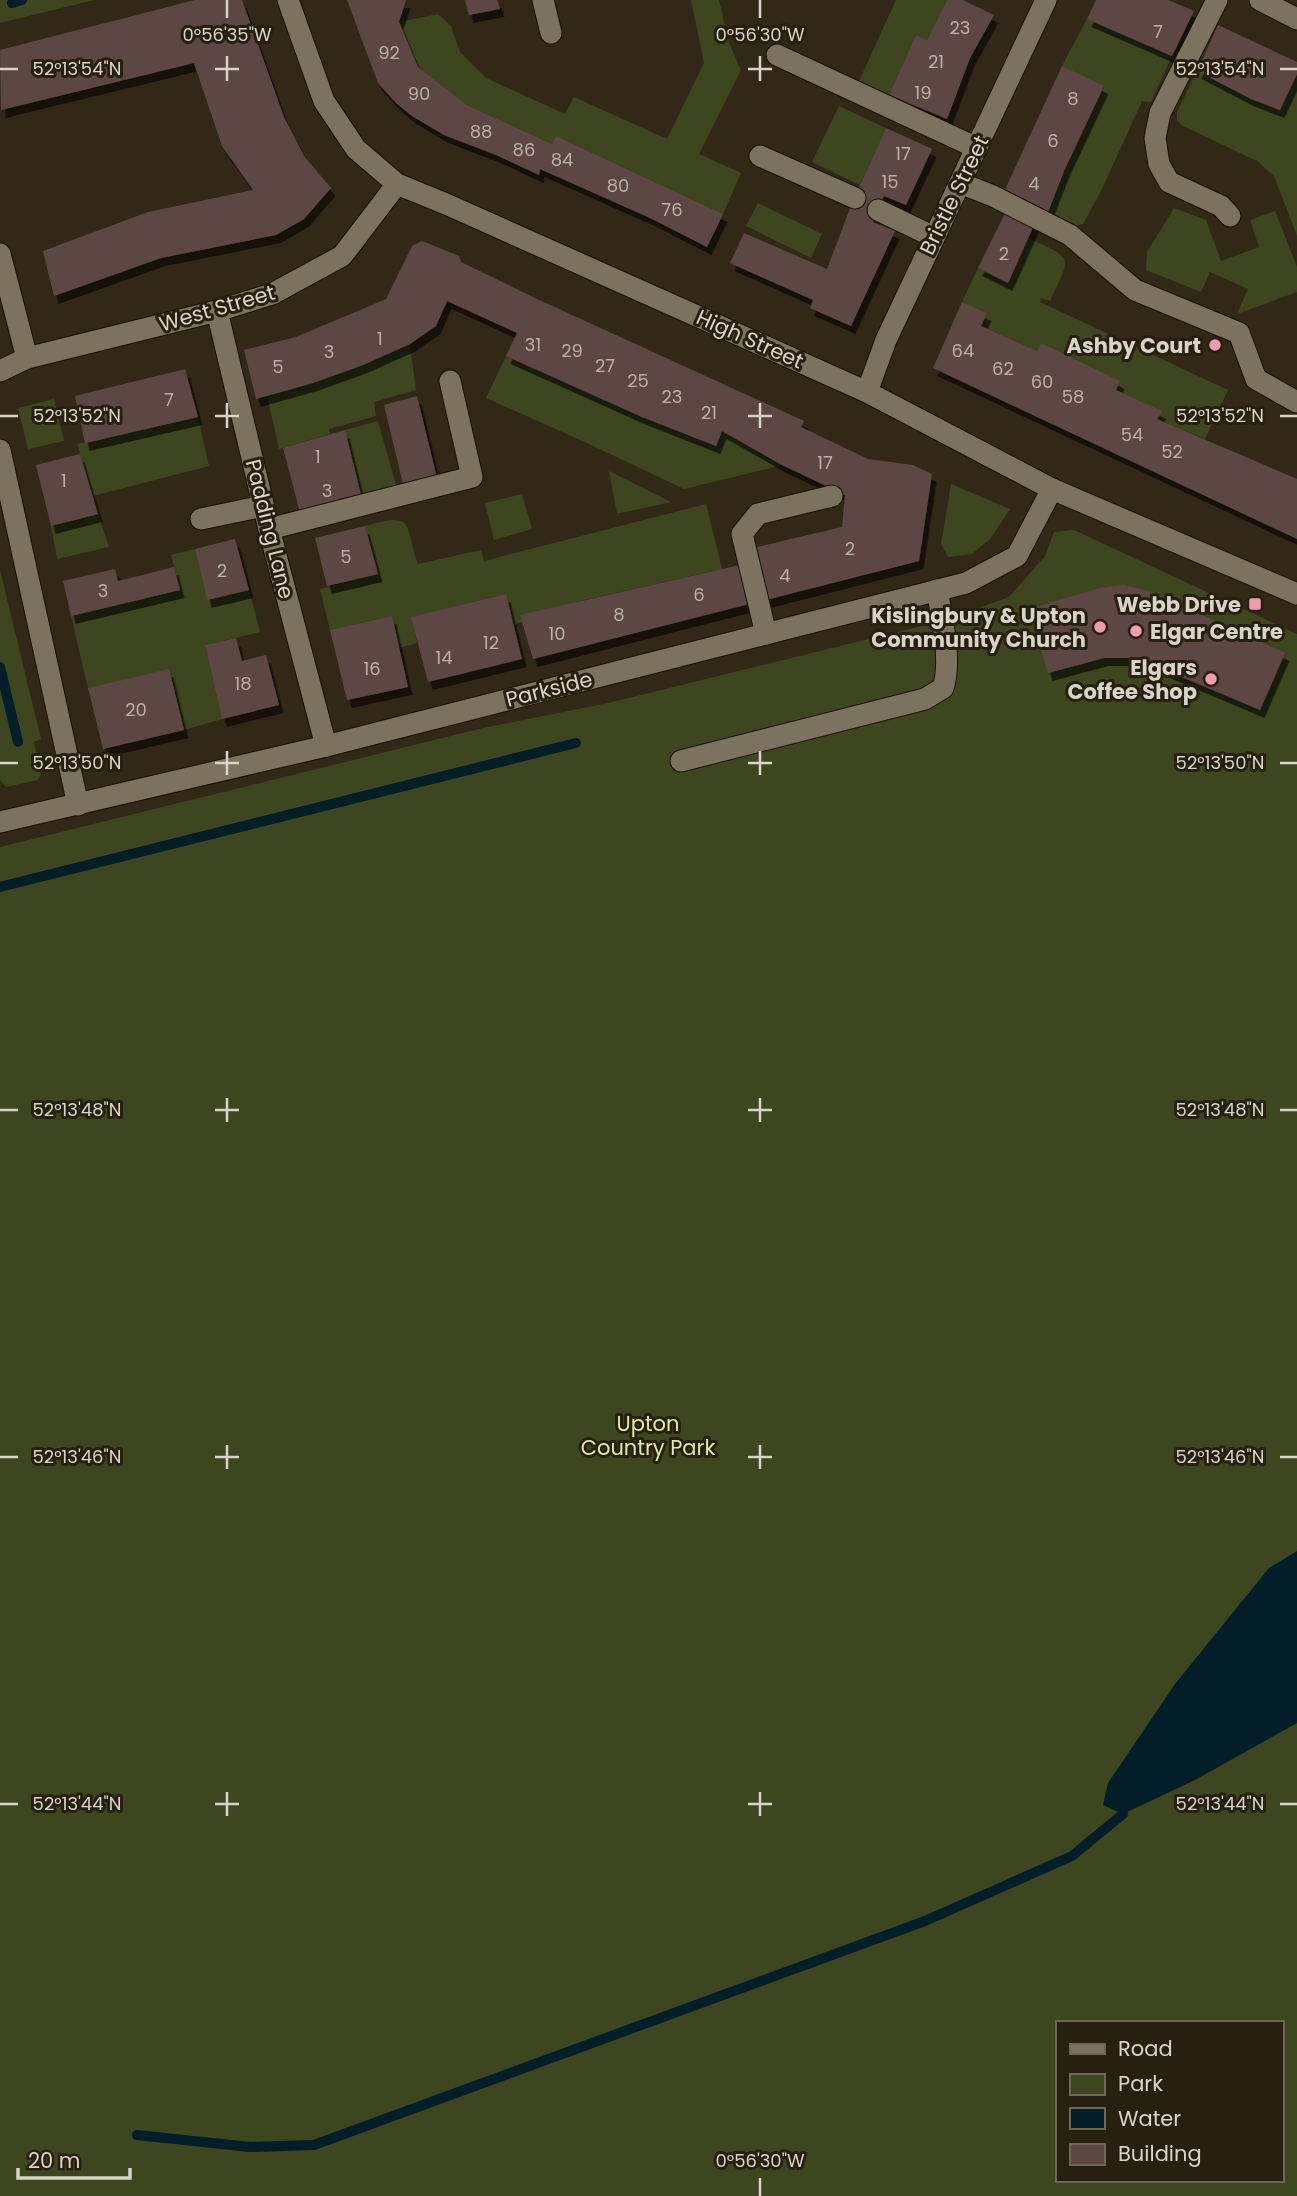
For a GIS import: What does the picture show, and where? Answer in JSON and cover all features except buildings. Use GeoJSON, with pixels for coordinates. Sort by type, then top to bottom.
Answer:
{"type":"FeatureCollection","features":[{"type":"Feature","properties":{"kind":"street","name":"High Street"},"geometry":{"type":"LineString","coordinates":[[288,0],[324,101],[356,149],[397,184],[867,392],[1052,489],[1297,594]]}},
{"type":"Feature","properties":{"kind":"street"},"geometry":{"type":"LineString","coordinates":[[542,0],[551,33]]}},
{"type":"Feature","properties":{"kind":"street","name":"Bristle Street"},"geometry":{"type":"LineString","coordinates":[[867,392],[886,340],[1046,0]]}},
{"type":"Feature","properties":{"kind":"street"},"geometry":{"type":"LineString","coordinates":[[1217,0],[1160,113],[1155,138],[1159,164],[1169,182],[1221,206],[1230,216]]}},
{"type":"Feature","properties":{"kind":"street"},"geometry":{"type":"LineString","coordinates":[[1260,0],[1297,19]]}},
{"type":"Feature","properties":{"kind":"street"},"geometry":{"type":"LineString","coordinates":[[777,55],[977,148]]}},
{"type":"Feature","properties":{"kind":"street"},"geometry":{"type":"LineString","coordinates":[[760,156],[855,198]]}},
{"type":"Feature","properties":{"kind":"street"},"geometry":{"type":"LineString","coordinates":[[960,183],[1070,234],[1135,289],[1239,333],[1256,379],[1297,402]]}},
{"type":"Feature","properties":{"kind":"street","name":"West Street"},"geometry":{"type":"LineString","coordinates":[[0,370],[27,358],[272,295],[342,256],[397,184]]}},
{"type":"Feature","properties":{"kind":"street"},"geometry":{"type":"LineString","coordinates":[[878,209],[934,237]]}},
{"type":"Feature","properties":{"kind":"street"},"geometry":{"type":"LineString","coordinates":[[0,254],[27,358]]}},
{"type":"Feature","properties":{"kind":"street","name":"Padding Lane"},"geometry":{"type":"LineString","coordinates":[[217,311],[263,506],[326,746]]}},
{"type":"Feature","properties":{"kind":"street"},"geometry":{"type":"LineString","coordinates":[[269,529],[472,477],[450,381]]}},
{"type":"Feature","properties":{"kind":"street"},"geometry":{"type":"LineString","coordinates":[[0,450],[78,805]]}},
{"type":"Feature","properties":{"kind":"street","name":"Parkside"},"geometry":{"type":"LineString","coordinates":[[0,822],[326,746],[965,583],[1017,556],[1052,489]]}},
{"type":"Feature","properties":{"kind":"street"},"geometry":{"type":"LineString","coordinates":[[766,634],[742,534],[758,514],[832,496]]}},
{"type":"Feature","properties":{"kind":"street"},"geometry":{"type":"LineString","coordinates":[[201,519],[263,506]]}},
{"type":"Feature","properties":{"kind":"street"},"geometry":{"type":"LineString","coordinates":[[681,761],[925,699],[943,688],[946,677],[937,590]]}},
{"type":"Feature","properties":{"kind":"green space"},"geometry":{"type":"Polygon","coordinates":[[[0,0],[94,0],[0,23],[0,0]]]}},
{"type":"Feature","properties":{"kind":"green space"},"geometry":{"type":"Polygon","coordinates":[[[691,0],[719,0],[729,43],[741,70],[699,154],[741,173],[723,214],[556,136],[552,144],[467,105],[418,67],[399,22],[438,14],[451,26],[460,52],[486,78],[565,114],[574,97],[667,139],[704,63],[691,0]]]}},
{"type":"Feature","properties":{"kind":"green space"},"geometry":{"type":"Polygon","coordinates":[[[896,0],[947,0],[927,40],[916,35],[889,95],[859,81],[896,0]]]}},
{"type":"Feature","properties":{"kind":"green space"},"geometry":{"type":"Polygon","coordinates":[[[1087,19],[1172,56],[1151,102],[1142,101],[1083,224],[1073,226],[1047,215],[1064,171],[1104,87],[1062,66],[1087,19]]]}},
{"type":"Feature","properties":{"kind":"green space"},"geometry":{"type":"Polygon","coordinates":[[[1197,71],[1251,99],[1280,110],[1297,74],[1297,236],[1274,176],[1257,161],[1183,126],[1177,120],[1177,112],[1197,71]]]}},
{"type":"Feature","properties":{"kind":"green space"},"geometry":{"type":"Polygon","coordinates":[[[839,106],[886,128],[860,185],[812,162],[839,106]]]}},
{"type":"Feature","properties":{"kind":"green space"},"geometry":{"type":"Polygon","coordinates":[[[758,203],[822,234],[811,258],[746,226],[758,203]]]}},
{"type":"Feature","properties":{"kind":"green space"},"geometry":{"type":"Polygon","coordinates":[[[1174,208],[1206,220],[1221,261],[1259,247],[1250,220],[1275,211],[1297,267],[1297,292],[1237,314],[1248,289],[1210,272],[1201,292],[1146,270],[1147,252],[1174,208]]]}},
{"type":"Feature","properties":{"kind":"green space"},"geometry":{"type":"Polygon","coordinates":[[[1028,238],[1054,250],[1064,260],[1065,267],[1050,301],[1041,298],[1040,302],[1228,390],[1205,439],[1157,419],[1161,411],[1116,390],[1102,374],[1041,343],[1037,351],[981,326],[987,313],[962,302],[978,268],[1008,283],[1028,238]]]}},
{"type":"Feature","properties":{"kind":"green space"},"geometry":{"type":"Polygon","coordinates":[[[410,344],[416,390],[374,402],[376,416],[329,429],[330,434],[279,449],[267,396],[364,365],[410,344]]]}},
{"type":"Feature","properties":{"kind":"green space"},"geometry":{"type":"Polygon","coordinates":[[[506,356],[642,417],[715,446],[722,431],[782,465],[684,489],[486,398],[506,356]]]}},
{"type":"Feature","properties":{"kind":"green space"},"geometry":{"type":"Polygon","coordinates":[[[54,399],[64,441],[28,449],[18,408],[54,399]]]}},
{"type":"Feature","properties":{"kind":"green space"},"geometry":{"type":"Polygon","coordinates":[[[198,417],[209,466],[93,496],[77,444],[198,417]]]}},
{"type":"Feature","properties":{"kind":"green space"},"geometry":{"type":"Polygon","coordinates":[[[378,421],[397,489],[362,499],[345,430],[378,421]]]}},
{"type":"Feature","properties":{"kind":"green space"},"geometry":{"type":"Polygon","coordinates":[[[609,471],[671,502],[617,514],[609,471]]]}},
{"type":"Feature","properties":{"kind":"green space"},"geometry":{"type":"Polygon","coordinates":[[[951,484],[1010,509],[990,539],[972,554],[948,557],[941,544],[951,484]]]}},
{"type":"Feature","properties":{"kind":"green space"},"geometry":{"type":"Polygon","coordinates":[[[522,494],[532,529],[494,540],[485,503],[522,494]]]}},
{"type":"Feature","properties":{"kind":"green space"},"geometry":{"type":"Polygon","coordinates":[[[706,504],[722,569],[580,601],[514,625],[506,594],[412,617],[417,643],[399,648],[392,616],[330,630],[320,589],[378,574],[365,526],[393,520],[405,524],[418,564],[481,550],[484,561],[706,504]]]}},
{"type":"Feature","properties":{"kind":"green space"},"geometry":{"type":"Polygon","coordinates":[[[98,514],[109,547],[57,559],[51,526],[98,514]]]}},
{"type":"Feature","properties":{"kind":"green space","name":"Upton Country Park"},"geometry":{"type":"Polygon","coordinates":[[[1074,530],[1297,634],[1297,2196],[0,2196],[0,847],[483,728],[608,703],[942,621],[1009,597],[1045,556],[1054,532],[1074,530]]]}},
{"type":"Feature","properties":{"kind":"green space"},"geometry":{"type":"Polygon","coordinates":[[[195,549],[207,600],[249,590],[260,632],[205,645],[222,719],[184,730],[169,670],[88,688],[71,616],[180,590],[171,555],[195,549]]]}},
{"type":"Feature","properties":{"kind":"green space"},"geometry":{"type":"Polygon","coordinates":[[[0,570],[41,739],[34,742],[41,775],[38,780],[6,787],[0,780],[0,570]]]}},
{"type":"Feature","properties":{"kind":"water"},"geometry":{"type":"Polygon","coordinates":[[[1297,1551],[1297,1723],[1195,1780],[1123,1814],[1103,1805],[1108,1783],[1175,1684],[1269,1568],[1297,1551]]]}},
{"type":"Feature","properties":{"kind":"waterway"},"geometry":{"type":"LineString","coordinates":[[12,3],[22,0]]}},
{"type":"Feature","properties":{"kind":"waterway"},"geometry":{"type":"LineString","coordinates":[[0,667],[18,742]]}},
{"type":"Feature","properties":{"kind":"waterway"},"geometry":{"type":"LineString","coordinates":[[0,887],[576,743]]}},
{"type":"Feature","properties":{"kind":"waterway"},"geometry":{"type":"LineString","coordinates":[[137,2135],[250,2147],[314,2145],[925,1921],[1072,1856],[1123,1814]]}},
{"type":"Feature","properties":{"kind":"place","name":"Ashby Court"},"geometry":{"type":"Point","coordinates":[1215,345]}},
{"type":"Feature","properties":{"kind":"place","name":"Webb Drive"},"geometry":{"type":"Point","coordinates":[1255,604]}},
{"type":"Feature","properties":{"kind":"place","name":"Kislingbury & Upton Community Church"},"geometry":{"type":"Point","coordinates":[1100,627]}},
{"type":"Feature","properties":{"kind":"place","name":"Elgar Centre"},"geometry":{"type":"Point","coordinates":[1136,631]}},
{"type":"Feature","properties":{"kind":"place","name":"Elgars Coffee Shop"},"geometry":{"type":"Point","coordinates":[1211,679]}}]}
